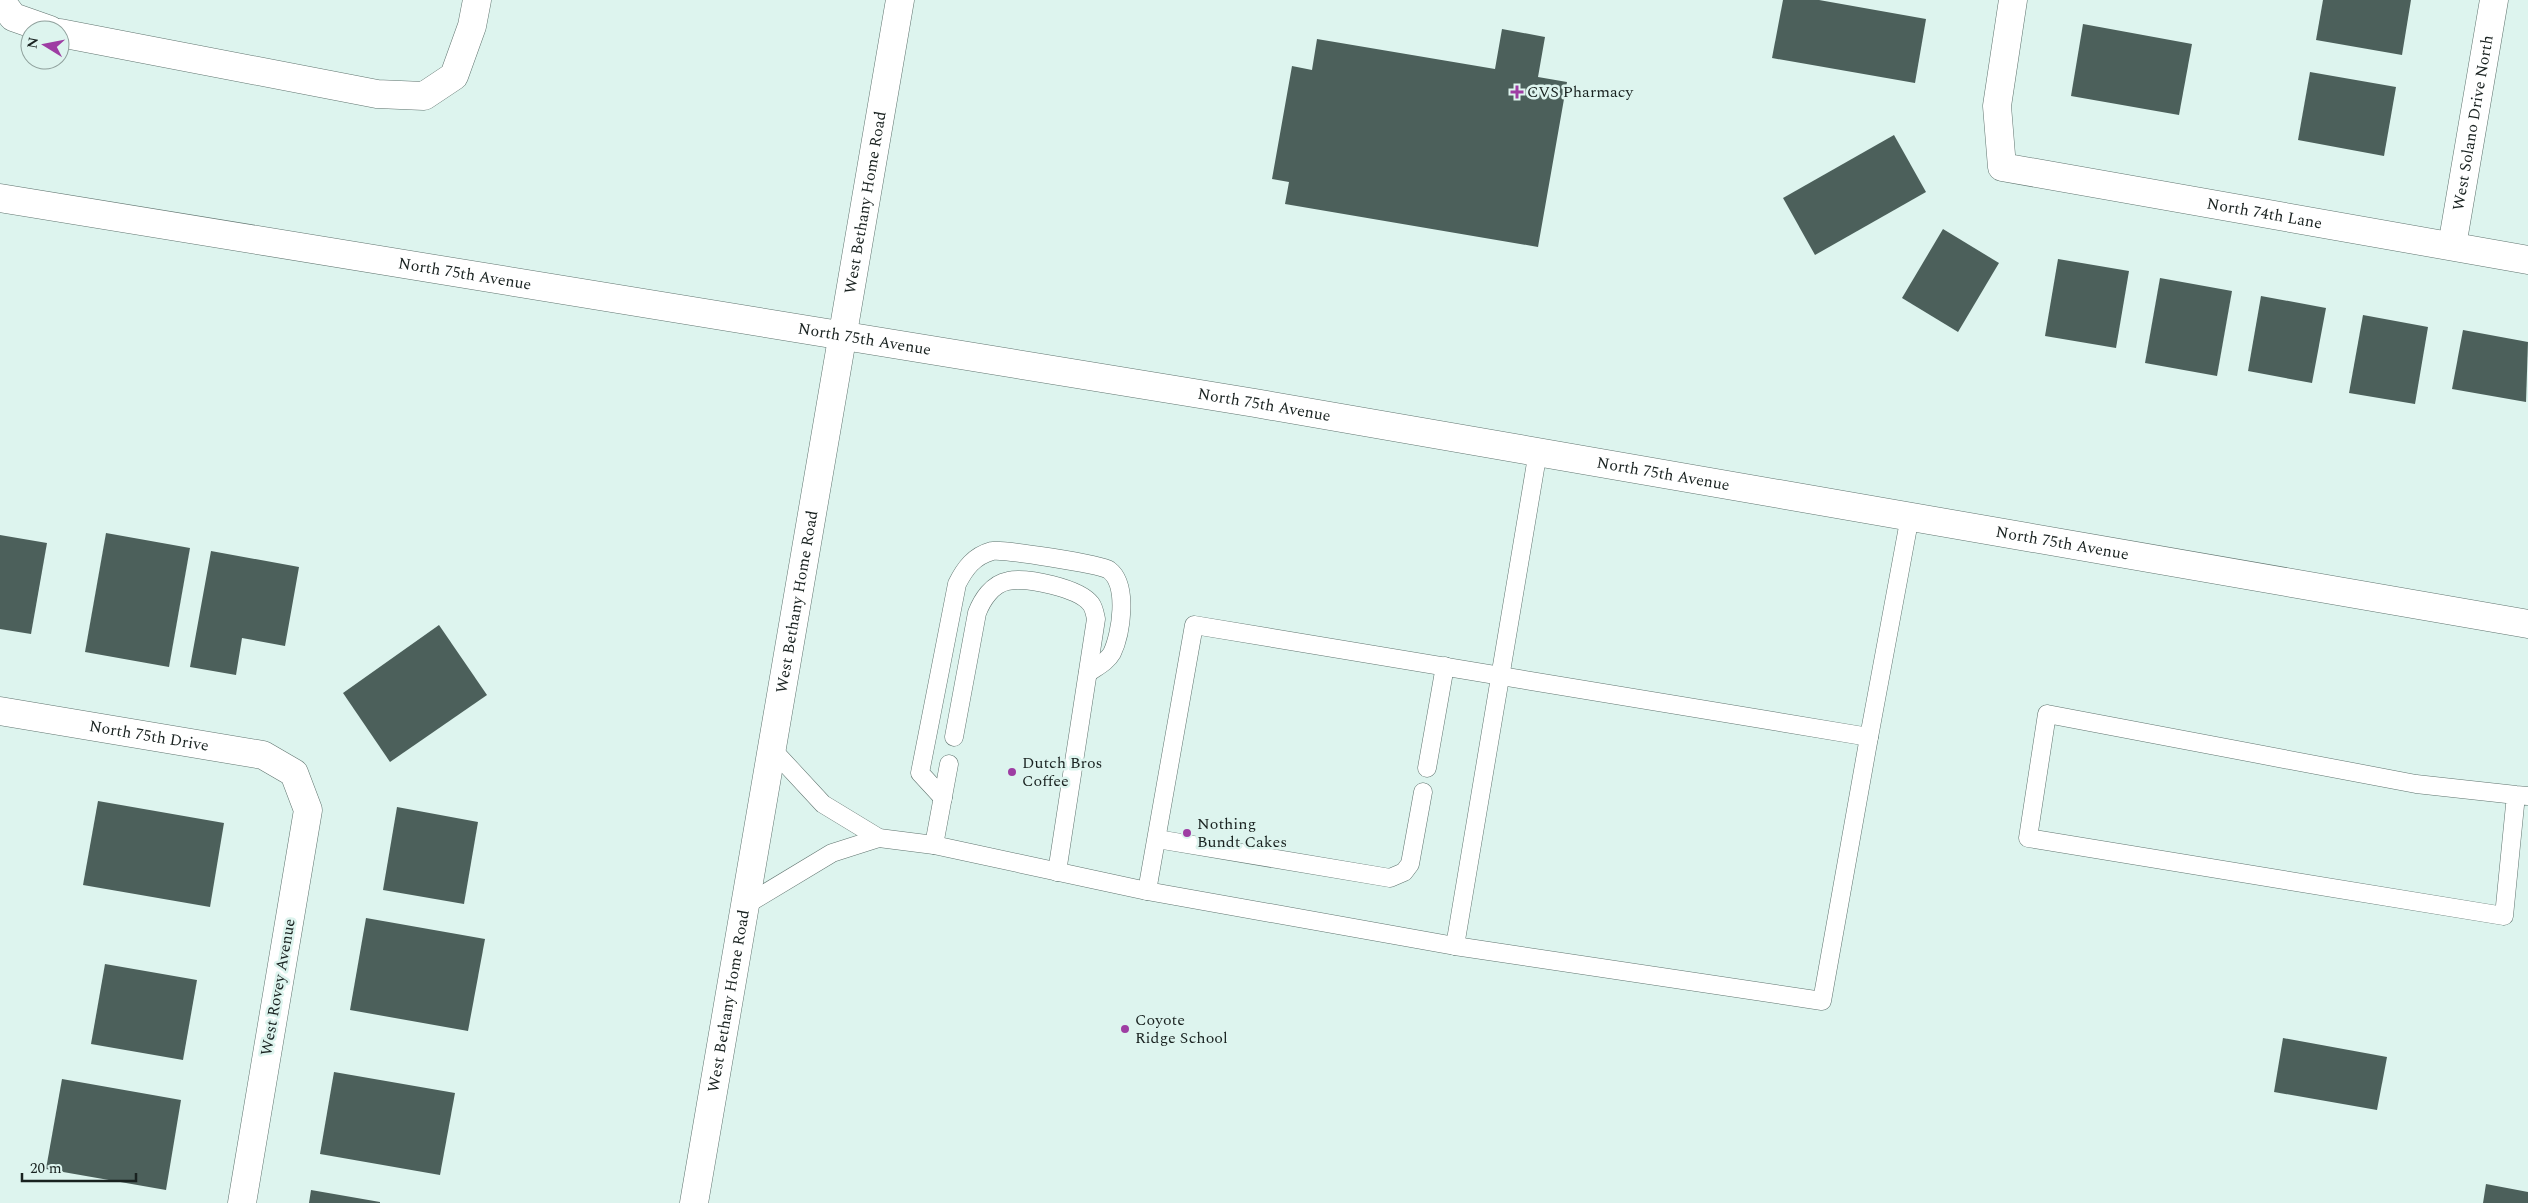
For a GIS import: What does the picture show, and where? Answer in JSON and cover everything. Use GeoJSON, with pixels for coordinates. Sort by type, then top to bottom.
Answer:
{"type":"FeatureCollection","features":[{"type":"Feature","properties":{"kind":"main road"},"geometry":{"type":"LineString","coordinates":[[0,0],[13,17],[22,20]]}},
{"type":"Feature","properties":{"kind":"main road"},"geometry":{"type":"LineString","coordinates":[[70,35],[377,94],[424,96],[454,76],[472,26],[476,0]]}},
{"type":"Feature","properties":{"kind":"main road","name":"West Bethany Home Road"},"geometry":{"type":"LineString","coordinates":[[694,1203],[900,0]]}},
{"type":"Feature","properties":{"kind":"main road","name":"North 74th Lane"},"geometry":{"type":"LineString","coordinates":[[2013,0],[1997,106],[2002,167],[2528,260]]}},
{"type":"Feature","properties":{"kind":"main road","name":"West Solano Drive North"},"geometry":{"type":"LineString","coordinates":[[2452,246],[2494,0]]}},
{"type":"Feature","properties":{"kind":"main road","name":"North 75th Avenue"},"geometry":{"type":"LineString","coordinates":[[0,198],[750,322],[843,335],[1538,451],[2528,624]]}},
{"type":"Feature","properties":{"kind":"main road","name":"North 75th Drive"},"geometry":{"type":"LineString","coordinates":[[0,711],[264,755],[294,773]]}},
{"type":"Feature","properties":{"kind":"main road","name":"West Rovey Avenue"},"geometry":{"type":"LineString","coordinates":[[242,1203],[308,810],[294,773]]}},
{"type":"Feature","properties":{"kind":"lane"},"geometry":{"type":"LineString","coordinates":[[1455,946],[1538,451]]}},
{"type":"Feature","properties":{"kind":"lane"},"geometry":{"type":"LineString","coordinates":[[772,749],[823,804],[879,838],[934,845],[1147,891],[1455,946],[1822,1001],[1910,516]]}},
{"type":"Feature","properties":{"kind":"lane"},"geometry":{"type":"LineString","coordinates":[[943,798],[920,773],[956,584],[964,569],[978,557],[994,551],[1092,564],[1109,570],[1119,584],[1121,598],[1119,631],[1111,654],[1088,672]]}},
{"type":"Feature","properties":{"kind":"lane"},"geometry":{"type":"LineString","coordinates":[[954,737],[977,613],[983,598],[1007,581],[1034,582],[1062,588],[1082,596],[1092,605],[1096,619],[1057,872]]}},
{"type":"Feature","properties":{"kind":"lane"},"geometry":{"type":"LineString","coordinates":[[1147,891],[1194,625],[1869,737]]}},
{"type":"Feature","properties":{"kind":"lane"},"geometry":{"type":"LineString","coordinates":[[1427,768],[1445,666]]}},
{"type":"Feature","properties":{"kind":"lane"},"geometry":{"type":"LineString","coordinates":[[2047,714],[2416,784],[2522,796],[2504,916],[2028,838],[2047,714]]}},
{"type":"Feature","properties":{"kind":"lane"},"geometry":{"type":"LineString","coordinates":[[934,845],[949,764]]}},
{"type":"Feature","properties":{"kind":"lane"},"geometry":{"type":"LineString","coordinates":[[1157,839],[1390,878],[1404,872],[1410,864],[1423,792]]}},
{"type":"Feature","properties":{"kind":"lane"},"geometry":{"type":"LineString","coordinates":[[744,906],[832,853],[879,838]]}},
{"type":"Feature","properties":{"kind":"building"},"geometry":{"type":"Polygon","coordinates":[[[1783,0],[1819,0],[1926,19],[1915,83],[1772,58],[1783,0]]]}},
{"type":"Feature","properties":{"kind":"building"},"geometry":{"type":"Polygon","coordinates":[[[2323,0],[2411,0],[2402,55],[2316,40],[2323,0]]]}},
{"type":"Feature","properties":{"kind":"building"},"geometry":{"type":"Polygon","coordinates":[[[2083,24],[2192,44],[2179,115],[2071,96],[2083,24]]]}},
{"type":"Feature","properties":{"kind":"building","name":"CVS Pharmacy"},"geometry":{"type":"Polygon","coordinates":[[[1502,29],[1545,37],[1538,77],[1567,82],[1538,247],[1285,204],[1289,182],[1272,179],[1292,66],[1312,70],[1317,39],[1495,69],[1502,29]]]}},
{"type":"Feature","properties":{"kind":"building"},"geometry":{"type":"Polygon","coordinates":[[[2310,72],[2396,87],[2384,156],[2298,140],[2310,72]]]}},
{"type":"Feature","properties":{"kind":"building"},"geometry":{"type":"Polygon","coordinates":[[[1894,135],[1926,192],[1815,255],[1783,198],[1894,135]]]}},
{"type":"Feature","properties":{"kind":"building"},"geometry":{"type":"Polygon","coordinates":[[[1943,229],[1999,263],[1958,332],[1902,298],[1943,229]]]}},
{"type":"Feature","properties":{"kind":"building"},"geometry":{"type":"Polygon","coordinates":[[[2058,259],[2129,271],[2116,348],[2045,336],[2058,259]]]}},
{"type":"Feature","properties":{"kind":"building"},"geometry":{"type":"Polygon","coordinates":[[[2160,278],[2232,291],[2217,376],[2145,363],[2160,278]]]}},
{"type":"Feature","properties":{"kind":"building"},"geometry":{"type":"Polygon","coordinates":[[[2261,296],[2326,308],[2312,383],[2248,371],[2261,296]]]}},
{"type":"Feature","properties":{"kind":"building"},"geometry":{"type":"Polygon","coordinates":[[[2363,315],[2428,327],[2415,404],[2349,393],[2363,315]]]}},
{"type":"Feature","properties":{"kind":"building"},"geometry":{"type":"Polygon","coordinates":[[[2463,330],[2528,342],[2526,402],[2452,389],[2463,330]]]}},
{"type":"Feature","properties":{"kind":"building"},"geometry":{"type":"Polygon","coordinates":[[[106,533],[190,548],[169,667],[85,652],[106,533]]]}},
{"type":"Feature","properties":{"kind":"building"},"geometry":{"type":"Polygon","coordinates":[[[0,535],[47,543],[31,634],[0,629],[0,535]]]}},
{"type":"Feature","properties":{"kind":"building"},"geometry":{"type":"Polygon","coordinates":[[[211,551],[299,567],[285,646],[242,638],[236,675],[190,667],[211,551]]]}},
{"type":"Feature","properties":{"kind":"building"},"geometry":{"type":"Polygon","coordinates":[[[439,625],[487,695],[390,762],[343,693],[439,625]]]}},
{"type":"Feature","properties":{"kind":"building"},"geometry":{"type":"Polygon","coordinates":[[[98,801],[224,823],[210,907],[83,885],[98,801]]]}},
{"type":"Feature","properties":{"kind":"building"},"geometry":{"type":"Polygon","coordinates":[[[397,807],[478,822],[464,904],[383,890],[397,807]]]}},
{"type":"Feature","properties":{"kind":"building"},"geometry":{"type":"Polygon","coordinates":[[[366,918],[485,939],[468,1031],[350,1010],[366,918]]]}},
{"type":"Feature","properties":{"kind":"building"},"geometry":{"type":"Polygon","coordinates":[[[105,964],[197,980],[183,1060],[91,1044],[105,964]]]}},
{"type":"Feature","properties":{"kind":"building"},"geometry":{"type":"Polygon","coordinates":[[[2283,1038],[2387,1057],[2377,1110],[2274,1092],[2283,1038]]]}},
{"type":"Feature","properties":{"kind":"building"},"geometry":{"type":"Polygon","coordinates":[[[334,1072],[455,1093],[440,1175],[320,1154],[334,1072]]]}},
{"type":"Feature","properties":{"kind":"building"},"geometry":{"type":"Polygon","coordinates":[[[62,1079],[181,1100],[166,1190],[46,1169],[62,1079]]]}},
{"type":"Feature","properties":{"kind":"building"},"geometry":{"type":"Polygon","coordinates":[[[2486,1184],[2528,1192],[2528,1203],[2483,1203],[2486,1184]]]}},
{"type":"Feature","properties":{"kind":"building"},"geometry":{"type":"Polygon","coordinates":[[[311,1190],[380,1202],[380,1203],[309,1203],[311,1190]]]}},
{"type":"Feature","properties":{"kind":"place","name":"CVS Pharmacy"},"geometry":{"type":"Point","coordinates":[1517,92]}},
{"type":"Feature","properties":{"kind":"place","name":"Dutch Bros Coffee"},"geometry":{"type":"Point","coordinates":[1012,772]}},
{"type":"Feature","properties":{"kind":"place","name":"Nothing Bundt Cakes"},"geometry":{"type":"Point","coordinates":[1187,833]}},
{"type":"Feature","properties":{"kind":"place","name":"Coyote Ridge School"},"geometry":{"type":"Point","coordinates":[1125,1029]}}]}
